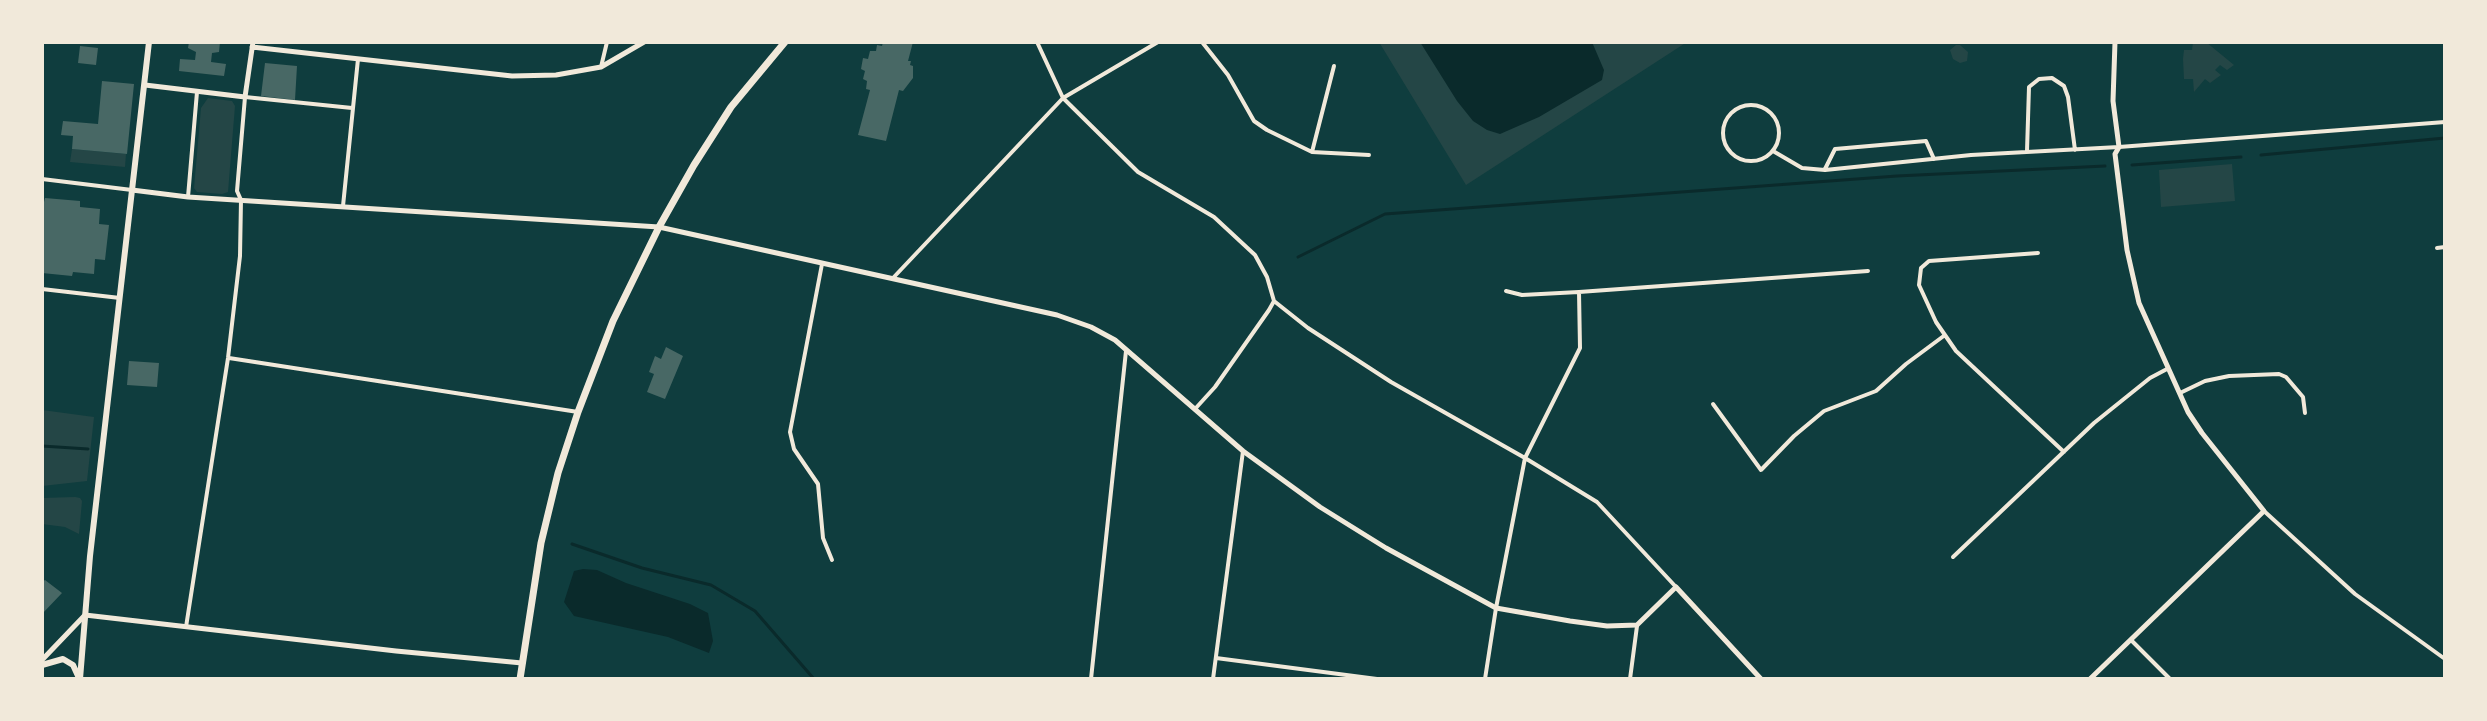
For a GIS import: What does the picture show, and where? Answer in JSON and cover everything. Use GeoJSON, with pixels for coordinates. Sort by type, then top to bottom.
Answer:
{"type":"FeatureCollection","features":[{"type":"Feature","properties":{"kind":"highway"},"geometry":{"type":"LineString","coordinates":[[520,679],[541,543],[558,473],[613,321],[659,227],[694,165],[731,107],[785,42]]}},
{"type":"Feature","properties":{"kind":"main road"},"geometry":{"type":"LineString","coordinates":[[80,679],[149,42]]}},
{"type":"Feature","properties":{"kind":"main road"},"geometry":{"type":"LineString","coordinates":[[42,662],[63,659],[73,665],[80,679]]}},
{"type":"Feature","properties":{"kind":"street"},"geometry":{"type":"LineString","coordinates":[[601,67],[607,42]]}},
{"type":"Feature","properties":{"kind":"street"},"geometry":{"type":"LineString","coordinates":[[186,627],[228,358],[240,256],[241,200],[237,191],[252,45],[512,76],[556,75],[601,67],[644,42]]}},
{"type":"Feature","properties":{"kind":"street"},"geometry":{"type":"LineString","coordinates":[[1037,42],[1063,98],[1138,172],[1214,217],[1255,255],[1267,277],[1274,301],[1308,328],[1391,382],[1597,502],[1761,679]]}},
{"type":"Feature","properties":{"kind":"street"},"geometry":{"type":"LineString","coordinates":[[892,280],[1063,98],[1158,42]]}},
{"type":"Feature","properties":{"kind":"street"},"geometry":{"type":"LineString","coordinates":[[1202,42],[1228,75],[1254,121],[1279,138],[1312,152],[1369,155]]}},
{"type":"Feature","properties":{"kind":"street"},"geometry":{"type":"LineString","coordinates":[[2115,42],[2113,101],[2119,147],[2115,154],[2131,277],[2139,303],[2188,412],[2264,511],[2355,594],[2445,659]]}},
{"type":"Feature","properties":{"kind":"street"},"geometry":{"type":"LineString","coordinates":[[343,206],[358,59]]}},
{"type":"Feature","properties":{"kind":"street"},"geometry":{"type":"LineString","coordinates":[[1312,152],[1334,66]]}},
{"type":"Feature","properties":{"kind":"street"},"geometry":{"type":"LineString","coordinates":[[2027,152],[2029,87],[2039,79],[2052,78],[2064,86],[2068,97],[2075,150]]}},
{"type":"Feature","properties":{"kind":"street"},"geometry":{"type":"LineString","coordinates":[[145,85],[352,108]]}},
{"type":"Feature","properties":{"kind":"street"},"geometry":{"type":"LineString","coordinates":[[188,197],[197,91]]}},
{"type":"Feature","properties":{"kind":"street"},"geometry":{"type":"LineString","coordinates":[[1747,105],[1761,106],[1770,112],[1780,134],[1773,151],[1766,158],[1750,162],[1731,153],[1722,136],[1727,118],[1737,108],[1747,105]]}},
{"type":"Feature","properties":{"kind":"street"},"geometry":{"type":"LineString","coordinates":[[1773,151],[1802,168],[1825,170],[1934,159],[2445,122]]}},
{"type":"Feature","properties":{"kind":"street"},"geometry":{"type":"LineString","coordinates":[[1825,170],[1835,149],[1926,141],[1934,159]]}},
{"type":"Feature","properties":{"kind":"street"},"geometry":{"type":"LineString","coordinates":[[42,179],[188,197],[659,227],[1057,315],[1115,340],[1243,451],[1320,507],[1496,608],[1582,623],[1637,625]]}},
{"type":"Feature","properties":{"kind":"street"},"geometry":{"type":"LineString","coordinates":[[2437,248],[2445,247]]}},
{"type":"Feature","properties":{"kind":"street"},"geometry":{"type":"LineString","coordinates":[[2038,253],[1929,261],[1921,268],[1919,285],[1936,322],[1956,351],[2064,452]]}},
{"type":"Feature","properties":{"kind":"street"},"geometry":{"type":"LineString","coordinates":[[822,264],[790,432],[794,449],[818,484],[823,538],[832,560]]}},
{"type":"Feature","properties":{"kind":"street"},"geometry":{"type":"LineString","coordinates":[[1506,291],[1522,295],[1579,292],[1868,271]]}},
{"type":"Feature","properties":{"kind":"street"},"geometry":{"type":"LineString","coordinates":[[42,289],[120,298]]}},
{"type":"Feature","properties":{"kind":"street"},"geometry":{"type":"LineString","coordinates":[[1485,679],[1525,458],[1580,348],[1579,292]]}},
{"type":"Feature","properties":{"kind":"street"},"geometry":{"type":"LineString","coordinates":[[1195,409],[1215,387],[1274,301]]}},
{"type":"Feature","properties":{"kind":"street"},"geometry":{"type":"LineString","coordinates":[[1713,404],[1761,470],[1785,444],[1824,411],[1876,391],[1945,335]]}},
{"type":"Feature","properties":{"kind":"street"},"geometry":{"type":"LineString","coordinates":[[1091,679],[1126,351]]}},
{"type":"Feature","properties":{"kind":"street"},"geometry":{"type":"LineString","coordinates":[[228,358],[578,412]]}},
{"type":"Feature","properties":{"kind":"street"},"geometry":{"type":"LineString","coordinates":[[1953,557],[2094,423],[2150,378],[2167,369]]}},
{"type":"Feature","properties":{"kind":"street"},"geometry":{"type":"LineString","coordinates":[[2180,393],[2205,381],[2229,376],[2279,374],[2286,377],[2303,397],[2305,413]]}},
{"type":"Feature","properties":{"kind":"street"},"geometry":{"type":"LineString","coordinates":[[1213,679],[1243,451]]}},
{"type":"Feature","properties":{"kind":"street"},"geometry":{"type":"LineString","coordinates":[[2090,679],[2264,511]]}},
{"type":"Feature","properties":{"kind":"street"},"geometry":{"type":"LineString","coordinates":[[1630,679],[1637,625],[1676,587]]}},
{"type":"Feature","properties":{"kind":"street"},"geometry":{"type":"LineString","coordinates":[[42,662],[85,615],[522,663]]}},
{"type":"Feature","properties":{"kind":"street"},"geometry":{"type":"LineString","coordinates":[[2132,641],[2170,679]]}},
{"type":"Feature","properties":{"kind":"street"},"geometry":{"type":"LineString","coordinates":[[1216,658],[1377,679]]}},
{"type":"Feature","properties":{"kind":"shaded area"},"geometry":{"type":"Polygon","coordinates":[[[1379,42],[1687,42],[1466,185],[1379,42]]]}},
{"type":"Feature","properties":{"kind":"shaded area"},"geometry":{"type":"Polygon","coordinates":[[[1420,42],[1592,42],[1604,70],[1602,80],[1539,117],[1500,134],[1473,121],[1420,42]]]}},
{"type":"Feature","properties":{"kind":"shaded area"},"geometry":{"type":"Polygon","coordinates":[[[2193,42],[2206,42],[2234,65],[2227,70],[2220,65],[2215,70],[2221,75],[2210,83],[2205,79],[2194,92],[2193,79],[2184,79],[2183,59],[2184,50],[2192,50],[2193,42]]]}},
{"type":"Feature","properties":{"kind":"shaded area"},"geometry":{"type":"Polygon","coordinates":[[[1956,45],[1968,52],[1967,61],[1960,63],[1953,59],[1950,50],[1956,45]]]}},
{"type":"Feature","properties":{"kind":"shaded area"},"geometry":{"type":"Polygon","coordinates":[[[208,98],[232,101],[235,106],[228,192],[222,194],[197,192],[194,188],[201,108],[208,98]]]}},
{"type":"Feature","properties":{"kind":"shaded area"},"geometry":{"type":"Polygon","coordinates":[[[72,149],[126,154],[125,167],[70,162],[72,149]]]}},
{"type":"Feature","properties":{"kind":"shaded area"},"geometry":{"type":"Polygon","coordinates":[[[2232,164],[2235,201],[2161,207],[2159,170],[2232,164]]]}},
{"type":"Feature","properties":{"kind":"shaded area"},"geometry":{"type":"Polygon","coordinates":[[[42,410],[94,417],[87,481],[42,486],[42,410]]]}},
{"type":"Feature","properties":{"kind":"shaded area"},"geometry":{"type":"Polygon","coordinates":[[[75,497],[82,501],[79,534],[65,527],[42,524],[42,498],[75,497]]]}},
{"type":"Feature","properties":{"kind":"shaded area"},"geometry":{"type":"Polygon","coordinates":[[[597,570],[708,613],[713,641],[709,653],[668,637],[574,616],[564,602],[574,571],[597,570]]]}},
{"type":"Feature","properties":{"kind":"building"},"geometry":{"type":"Polygon","coordinates":[[[189,42],[220,42],[219,52],[212,53],[211,62],[226,64],[224,76],[179,71],[180,59],[195,60],[196,52],[188,48],[189,42]]]}},
{"type":"Feature","properties":{"kind":"building"},"geometry":{"type":"Polygon","coordinates":[[[883,42],[913,42],[908,61],[913,66],[913,78],[903,91],[899,90],[886,141],[858,135],[870,90],[866,89],[867,81],[863,79],[863,58],[868,59],[870,51],[876,51],[877,45],[882,46],[883,42]]]}},
{"type":"Feature","properties":{"kind":"building"},"geometry":{"type":"Polygon","coordinates":[[[80,46],[98,48],[96,65],[78,63],[80,46]]]}},
{"type":"Feature","properties":{"kind":"building"},"geometry":{"type":"Polygon","coordinates":[[[265,63],[297,66],[295,100],[261,96],[265,63]]]}},
{"type":"Feature","properties":{"kind":"building"},"geometry":{"type":"Polygon","coordinates":[[[102,81],[134,84],[127,154],[72,149],[73,136],[61,135],[63,121],[98,124],[102,81]]]}},
{"type":"Feature","properties":{"kind":"building"},"geometry":{"type":"Polygon","coordinates":[[[45,198],[80,201],[80,207],[100,209],[99,224],[109,225],[105,260],[95,259],[94,274],[73,272],[72,276],[42,273],[42,202],[45,198]]]}},
{"type":"Feature","properties":{"kind":"building"},"geometry":{"type":"Polygon","coordinates":[[[666,347],[683,356],[665,399],[647,392],[654,374],[649,372],[655,356],[661,359],[666,347]]]}},
{"type":"Feature","properties":{"kind":"building"},"geometry":{"type":"Polygon","coordinates":[[[129,361],[159,363],[157,387],[127,385],[129,361]]]}},
{"type":"Feature","properties":{"kind":"building"},"geometry":{"type":"Polygon","coordinates":[[[45,580],[62,593],[42,614],[42,582],[45,580]]]}},
{"type":"Feature","properties":{"kind":"waterway"},"geometry":{"type":"LineString","coordinates":[[2261,155],[2445,138]]}},
{"type":"Feature","properties":{"kind":"waterway"},"geometry":{"type":"LineString","coordinates":[[2132,165],[2241,157]]}},
{"type":"Feature","properties":{"kind":"waterway"},"geometry":{"type":"LineString","coordinates":[[1298,257],[1385,214],[1897,176],[2105,166]]}},
{"type":"Feature","properties":{"kind":"waterway"},"geometry":{"type":"LineString","coordinates":[[42,446],[88,449]]}},
{"type":"Feature","properties":{"kind":"waterway"},"geometry":{"type":"LineString","coordinates":[[572,544],[642,568],[711,585],[755,611],[814,679]]}}]}
